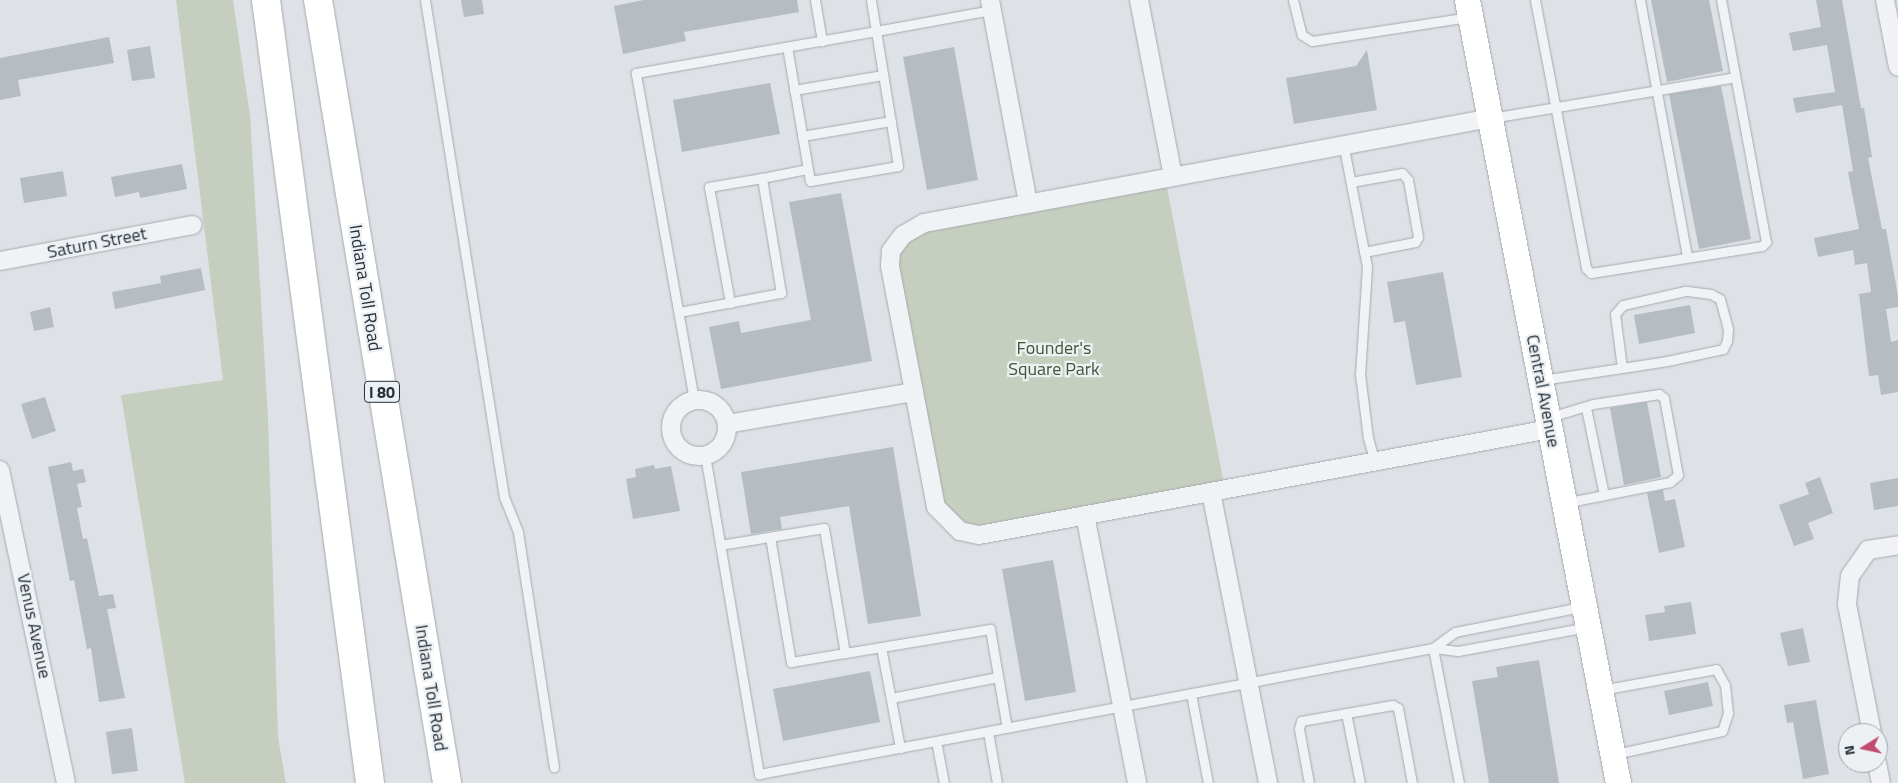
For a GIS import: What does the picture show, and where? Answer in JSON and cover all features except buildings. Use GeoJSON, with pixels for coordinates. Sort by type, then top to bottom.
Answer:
{"type":"FeatureCollection","features":[{"type":"Feature","properties":{"kind":"highway"},"geometry":{"type":"LineString","coordinates":[[266,0],[370,783]]}},
{"type":"Feature","properties":{"kind":"highway","name":"Indiana Toll Road"},"geometry":{"type":"LineString","coordinates":[[318,0],[447,783]]}},
{"type":"Feature","properties":{"kind":"main road","name":"Central Avenue"},"geometry":{"type":"LineString","coordinates":[[1469,8],[1618,783]]}},
{"type":"Feature","properties":{"kind":"street"},"geometry":{"type":"LineString","coordinates":[[1139,0],[1173,176]]}},
{"type":"Feature","properties":{"kind":"street"},"geometry":{"type":"LineString","coordinates":[[1885,0],[1898,67]]}},
{"type":"Feature","properties":{"kind":"street"},"geometry":{"type":"LineString","coordinates":[[991,5],[1028,203]]}},
{"type":"Feature","properties":{"kind":"street"},"geometry":{"type":"LineString","coordinates":[[1491,118],[1342,143],[924,223],[903,235],[891,251],[890,266],[936,507],[960,532],[979,535],[1375,463],[1549,423]]}},
{"type":"Feature","properties":{"kind":"street","name":"Saturn Street"},"geometry":{"type":"LineString","coordinates":[[0,261],[193,225]]}},
{"type":"Feature","properties":{"kind":"street"},"geometry":{"type":"LineString","coordinates":[[727,424],[914,392]]}},
{"type":"Feature","properties":{"kind":"street"},"geometry":{"type":"LineString","coordinates":[[694,400],[703,400],[719,408],[727,424],[724,440],[705,455],[696,456],[680,448],[672,433],[672,424],[679,409],[694,400]]}},
{"type":"Feature","properties":{"kind":"street","name":"Venus Avenue"},"geometry":{"type":"LineString","coordinates":[[0,470],[66,783]]}},
{"type":"Feature","properties":{"kind":"street"},"geometry":{"type":"LineString","coordinates":[[1211,492],[1268,783]]}},
{"type":"Feature","properties":{"kind":"street"},"geometry":{"type":"LineString","coordinates":[[1085,515],[1137,783]]}},
{"type":"Feature","properties":{"kind":"street"},"geometry":{"type":"LineString","coordinates":[[1870,723],[1847,604],[1850,576],[1868,550],[1898,545]]}},
{"type":"Feature","properties":{"kind":"lane"},"geometry":{"type":"LineString","coordinates":[[425,0],[504,497],[518,532],[554,768]]}},
{"type":"Feature","properties":{"kind":"lane"},"geometry":{"type":"LineString","coordinates":[[815,0],[822,41]]}},
{"type":"Feature","properties":{"kind":"lane"},"geometry":{"type":"LineString","coordinates":[[787,47],[810,182],[898,166],[871,0]]}},
{"type":"Feature","properties":{"kind":"lane"},"geometry":{"type":"LineString","coordinates":[[1293,0],[1302,35],[1312,41],[1469,8]]}},
{"type":"Feature","properties":{"kind":"lane"},"geometry":{"type":"LineString","coordinates":[[1535,0],[1586,268],[1591,273],[1766,242],[1721,0]]}},
{"type":"Feature","properties":{"kind":"lane"},"geometry":{"type":"LineString","coordinates":[[1640,0],[1688,257]]}},
{"type":"Feature","properties":{"kind":"lane"},"geometry":{"type":"LineString","coordinates":[[694,400],[636,73],[876,31],[991,5]]}},
{"type":"Feature","properties":{"kind":"lane"},"geometry":{"type":"LineString","coordinates":[[794,90],[883,75]]}},
{"type":"Feature","properties":{"kind":"lane"},"geometry":{"type":"LineString","coordinates":[[1491,118],[1735,77]]}},
{"type":"Feature","properties":{"kind":"lane"},"geometry":{"type":"LineString","coordinates":[[802,136],[891,120]]}},
{"type":"Feature","properties":{"kind":"lane"},"geometry":{"type":"LineString","coordinates":[[1342,143],[1368,267],[1361,398],[1375,463]]}},
{"type":"Feature","properties":{"kind":"lane"},"geometry":{"type":"LineString","coordinates":[[730,303],[709,187],[807,169]]}},
{"type":"Feature","properties":{"kind":"lane"},"geometry":{"type":"LineString","coordinates":[[1350,182],[1402,173],[1408,180],[1418,237],[1415,242],[1364,252]]}},
{"type":"Feature","properties":{"kind":"lane"},"geometry":{"type":"LineString","coordinates":[[679,312],[781,293],[762,178]]}},
{"type":"Feature","properties":{"kind":"lane"},"geometry":{"type":"LineString","coordinates":[[1540,380],[1622,368],[1723,349],[1727,341],[1728,329],[1720,299],[1711,294],[1685,291],[1622,304],[1615,314],[1622,368]]}},
{"type":"Feature","properties":{"kind":"lane"},"geometry":{"type":"LineString","coordinates":[[1549,423],[1586,408],[1659,394],[1664,398],[1678,475],[1670,482],[1564,503]]}},
{"type":"Feature","properties":{"kind":"lane"},"geometry":{"type":"LineString","coordinates":[[1586,408],[1604,495]]}},
{"type":"Feature","properties":{"kind":"lane"},"geometry":{"type":"LineString","coordinates":[[705,455],[760,778],[936,741],[1433,648],[1458,651],[1586,617]]}},
{"type":"Feature","properties":{"kind":"lane"},"geometry":{"type":"LineString","coordinates":[[720,546],[824,528],[845,653]]}},
{"type":"Feature","properties":{"kind":"lane"},"geometry":{"type":"LineString","coordinates":[[770,537],[791,662],[990,629],[1007,728]]}},
{"type":"Feature","properties":{"kind":"lane"},"geometry":{"type":"LineString","coordinates":[[1433,648],[1456,632],[1586,617]]}},
{"type":"Feature","properties":{"kind":"lane"},"geometry":{"type":"LineString","coordinates":[[881,647],[900,748]]}},
{"type":"Feature","properties":{"kind":"lane"},"geometry":{"type":"LineString","coordinates":[[1433,648],[1459,783]]}},
{"type":"Feature","properties":{"kind":"lane"},"geometry":{"type":"LineString","coordinates":[[1600,691],[1716,669],[1726,685],[1728,713],[1722,731],[1612,754]]}},
{"type":"Feature","properties":{"kind":"lane"},"geometry":{"type":"LineString","coordinates":[[891,698],[998,677]]}},
{"type":"Feature","properties":{"kind":"lane"},"geometry":{"type":"LineString","coordinates":[[1191,694],[1208,783]]}},
{"type":"Feature","properties":{"kind":"lane"},"geometry":{"type":"LineString","coordinates":[[1309,783],[1299,729],[1302,721],[1393,705],[1398,708],[1412,783]]}},
{"type":"Feature","properties":{"kind":"lane"},"geometry":{"type":"LineString","coordinates":[[1346,713],[1360,783]]}},
{"type":"Feature","properties":{"kind":"lane"},"geometry":{"type":"LineString","coordinates":[[988,732],[997,783]]}},
{"type":"Feature","properties":{"kind":"lane"},"geometry":{"type":"LineString","coordinates":[[936,741],[944,783]]}},
{"type":"Feature","properties":{"kind":"green space"},"geometry":{"type":"Polygon","coordinates":[[[176,0],[233,0],[250,116],[268,418],[278,737],[286,783],[185,783],[121,395],[223,380],[176,0]]]}},
{"type":"Feature","properties":{"kind":"green space","name":"Founder's Square Park"},"geometry":{"type":"Polygon","coordinates":[[[1165,177],[1225,489],[979,535],[946,518],[891,251],[903,235],[1165,177]]]}}]}
